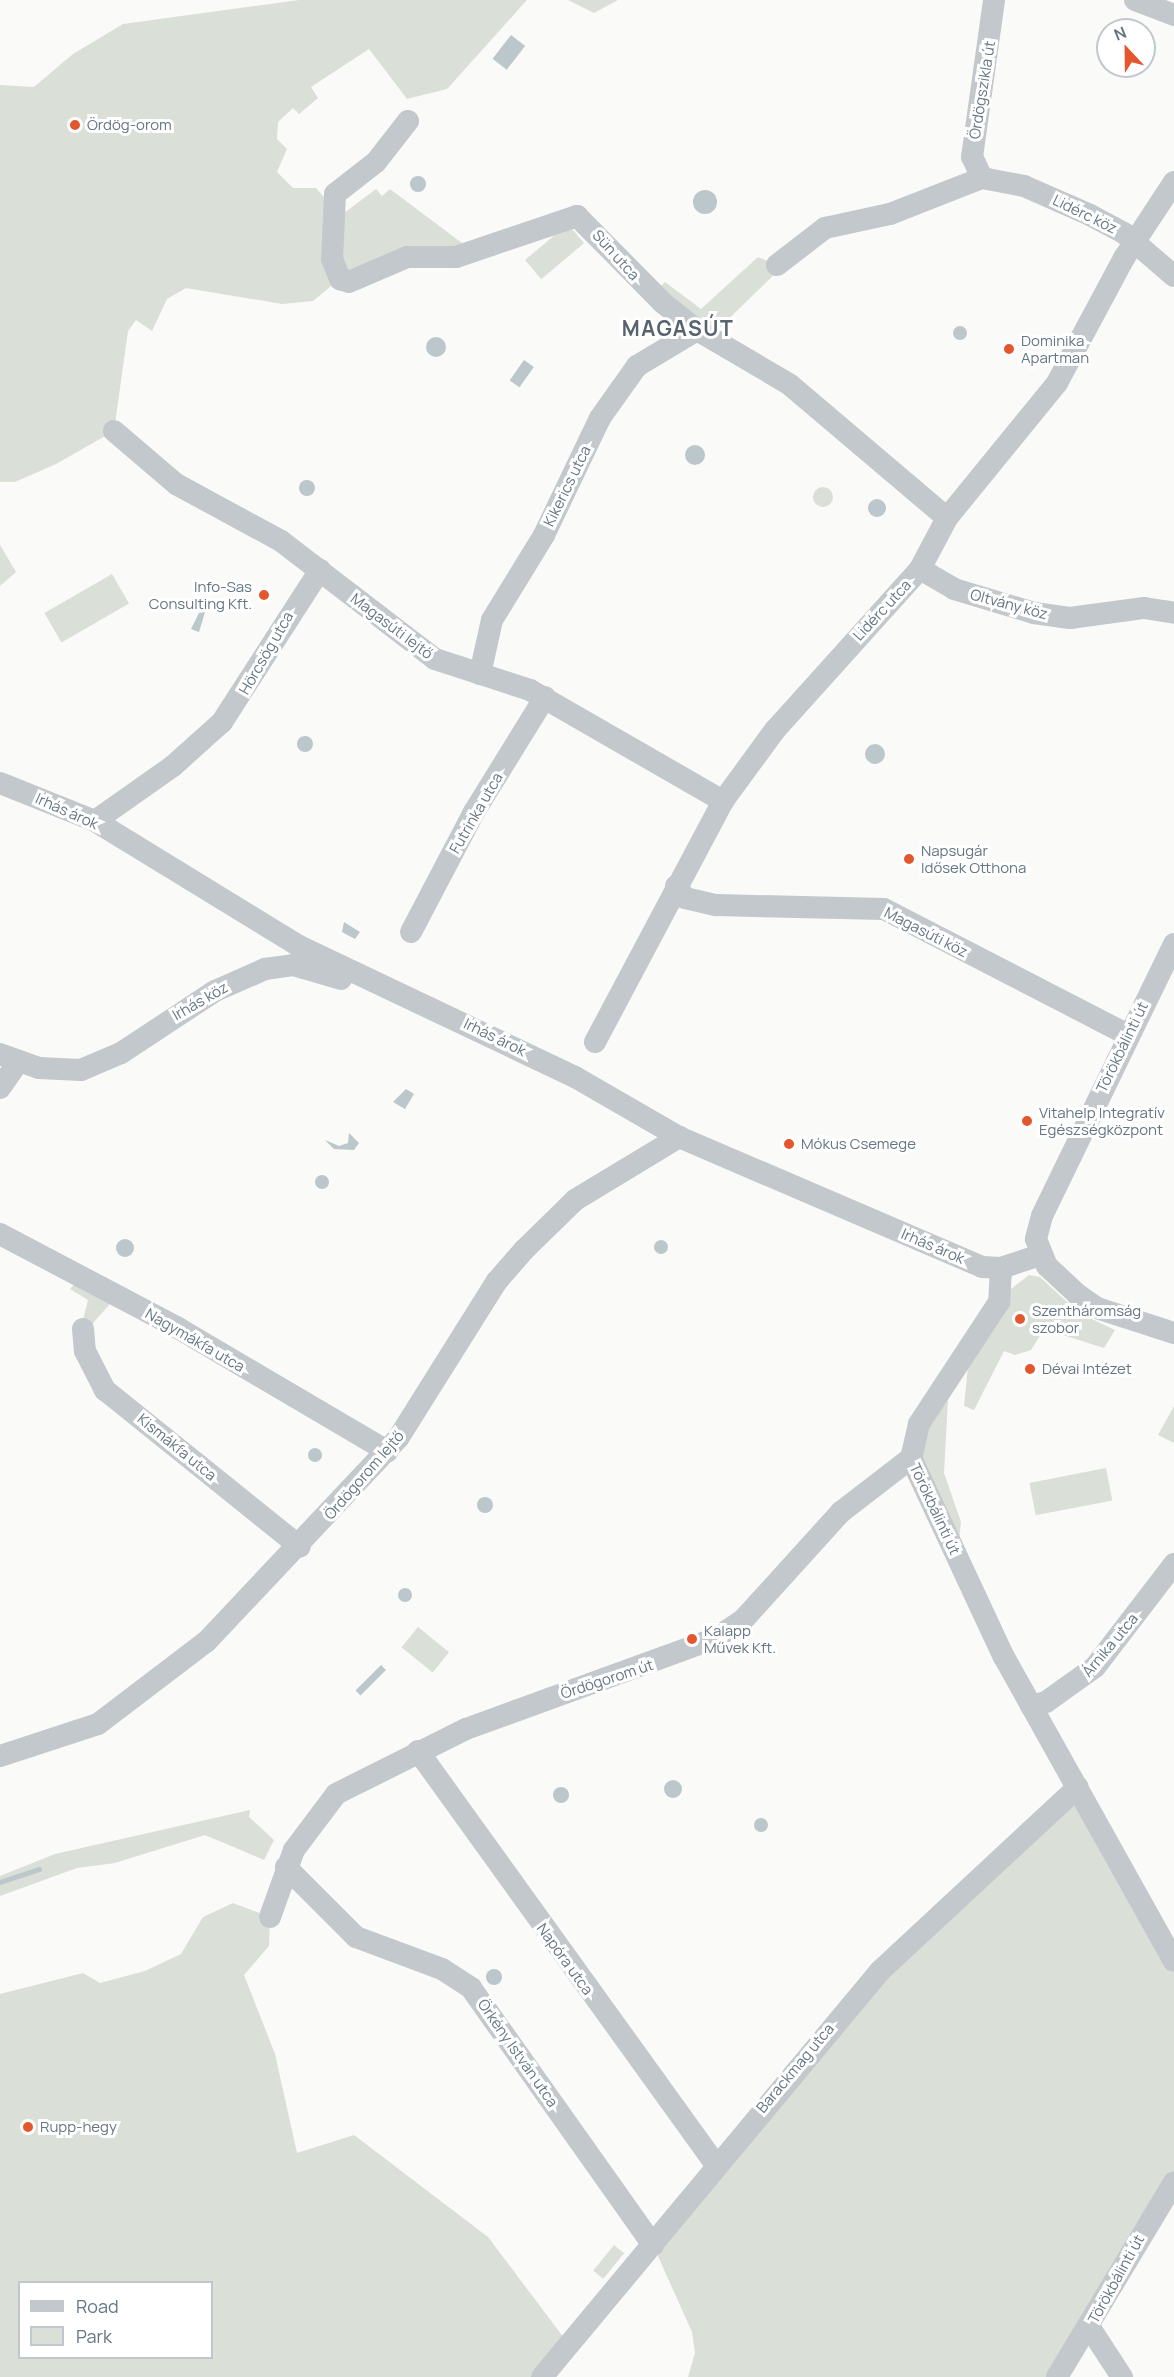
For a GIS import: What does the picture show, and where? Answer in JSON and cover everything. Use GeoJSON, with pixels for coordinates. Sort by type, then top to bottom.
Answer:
{"type":"FeatureCollection","features":[{"type":"Feature","properties":{"kind":"street","name":"Ördögszikla út"},"geometry":{"type":"LineString","coordinates":[[982,178],[972,158],[994,0]]}},
{"type":"Feature","properties":{"kind":"street"},"geometry":{"type":"LineString","coordinates":[[1135,0],[1174,15]]}},
{"type":"Feature","properties":{"kind":"street","name":"Sün utca"},"geometry":{"type":"LineString","coordinates":[[408,121],[376,162],[335,194],[332,259],[340,279],[349,282],[407,257],[456,257],[577,216],[697,330],[789,384],[947,518]]}},
{"type":"Feature","properties":{"kind":"street","name":"Lidérc köz"},"geometry":{"type":"LineString","coordinates":[[982,178],[1002,179],[1053,198],[1124,233],[1132,245],[1174,276]]}},
{"type":"Feature","properties":{"kind":"street"},"geometry":{"type":"LineString","coordinates":[[777,265],[825,228],[890,214],[982,178]]}},
{"type":"Feature","properties":{"kind":"street","name":"Lidérc utca"},"geometry":{"type":"LineString","coordinates":[[595,1042],[723,801],[783,721],[920,569],[947,518],[1057,383],[1132,245],[1174,182]]}},
{"type":"Feature","properties":{"kind":"street","name":"Kikerics utca"},"geometry":{"type":"LineString","coordinates":[[480,674],[492,620],[544,535],[600,418],[637,366],[697,330]]}},
{"type":"Feature","properties":{"kind":"street","name":"Magasúti lejtő"},"geometry":{"type":"LineString","coordinates":[[114,431],[176,484],[281,541],[435,659],[545,697],[723,801]]}},
{"type":"Feature","properties":{"kind":"street","name":"Oltvány köz"},"geometry":{"type":"LineString","coordinates":[[920,569],[954,589],[1034,613],[1070,618],[1144,608],[1174,613]]}},
{"type":"Feature","properties":{"kind":"street","name":"Hörcsög utca"},"geometry":{"type":"LineString","coordinates":[[95,821],[173,766],[222,722],[321,570]]}},
{"type":"Feature","properties":{"kind":"street","name":"Futrinka utca"},"geometry":{"type":"LineString","coordinates":[[411,932],[474,812],[545,697]]}},
{"type":"Feature","properties":{"kind":"street","name":"Irhás árok"},"geometry":{"type":"LineString","coordinates":[[0,783],[95,821],[299,946],[408,994],[575,1077],[679,1137],[982,1267],[1001,1268]]}},
{"type":"Feature","properties":{"kind":"street","name":"Magasúti köz"},"geometry":{"type":"LineString","coordinates":[[676,886],[685,898],[707,904],[884,909],[1128,1035]]}},
{"type":"Feature","properties":{"kind":"street","name":"Törökbálinti út"},"geometry":{"type":"LineString","coordinates":[[1040,1255],[1036,1239],[1042,1216],[1174,944]]}},
{"type":"Feature","properties":{"kind":"street","name":"Irhás köz"},"geometry":{"type":"LineString","coordinates":[[9,1058],[72,1071],[100,1064],[215,991],[272,968],[293,965],[394,997],[408,994]]}},
{"type":"Feature","properties":{"kind":"street"},"geometry":{"type":"LineString","coordinates":[[0,1088],[9,1058]]}},
{"type":"Feature","properties":{"kind":"street","name":"Ördögorom lejtő"},"geometry":{"type":"LineString","coordinates":[[0,1756],[74,1737],[145,1692],[222,1627],[300,1547],[387,1450],[496,1281],[524,1250],[575,1200],[679,1137]]}},
{"type":"Feature","properties":{"kind":"street","name":"Nagymákfa utca"},"geometry":{"type":"LineString","coordinates":[[0,1233],[178,1328],[387,1450]]}},
{"type":"Feature","properties":{"kind":"street"},"geometry":{"type":"LineString","coordinates":[[1001,1268],[1040,1255],[1097,1308],[1174,1333]]}},
{"type":"Feature","properties":{"kind":"street","name":"Törökbálinti út"},"geometry":{"type":"LineString","coordinates":[[1001,1268],[999,1302],[919,1424],[911,1458],[1031,1707],[1174,1961]]}},
{"type":"Feature","properties":{"kind":"street","name":"Kismákfa utca"},"geometry":{"type":"LineString","coordinates":[[83,1329],[86,1351],[105,1390],[300,1547]]}},
{"type":"Feature","properties":{"kind":"street","name":"Ördögorom út"},"geometry":{"type":"LineString","coordinates":[[270,1917],[286,1867],[327,1802],[418,1751],[717,1638],[744,1620],[841,1512],[911,1458]]}},
{"type":"Feature","properties":{"kind":"street","name":"Árnika utca"},"geometry":{"type":"LineString","coordinates":[[1031,1707],[1047,1702],[1095,1667],[1174,1564]]}},
{"type":"Feature","properties":{"kind":"street","name":"Napóra utca"},"geometry":{"type":"LineString","coordinates":[[418,1751],[716,2165]]}},
{"type":"Feature","properties":{"kind":"street","name":"Barackmag utca"},"geometry":{"type":"LineString","coordinates":[[542,2377],[653,2245],[716,2165],[880,1971],[1078,1787]]}},
{"type":"Feature","properties":{"kind":"street","name":"Örkény István utca"},"geometry":{"type":"LineString","coordinates":[[286,1867],[356,1937],[442,1969],[471,1988],[653,2245]]}},
{"type":"Feature","properties":{"kind":"street","name":"Törökbálinti út"},"geometry":{"type":"LineString","coordinates":[[1057,2377],[1090,2328],[1174,2182]]}},
{"type":"Feature","properties":{"kind":"street"},"geometry":{"type":"LineString","coordinates":[[1090,2328],[1122,2377]]}},
{"type":"Feature","properties":{"kind":"green space"},"geometry":{"type":"Polygon","coordinates":[[[299,0],[527,0],[447,89],[407,99],[369,49],[311,87],[318,98],[299,114],[293,108],[278,122],[277,139],[287,149],[277,172],[293,188],[316,188],[340,216],[376,189],[382,196],[390,189],[462,243],[456,257],[336,282],[313,301],[282,304],[186,288],[167,299],[152,331],[136,320],[128,331],[114,431],[56,464],[15,482],[0,482],[0,85],[34,87],[73,54],[123,24],[299,0]]]}},
{"type":"Feature","properties":{"kind":"green space"},"geometry":{"type":"Polygon","coordinates":[[[568,0],[618,0],[594,13],[568,0]]]}},
{"type":"Feature","properties":{"kind":"green space"},"geometry":{"type":"Polygon","coordinates":[[[568,224],[584,243],[541,279],[525,260],[568,224]]]}},
{"type":"Feature","properties":{"kind":"green space"},"geometry":{"type":"Polygon","coordinates":[[[758,257],[782,267],[713,334],[656,292],[665,282],[701,309],[758,257]]]}},
{"type":"Feature","properties":{"kind":"green space"},"geometry":{"type":"Polygon","coordinates":[[[819,487],[827,487],[833,493],[833,501],[827,507],[819,507],[813,501],[813,493],[819,487]]]}},
{"type":"Feature","properties":{"kind":"green space"},"geometry":{"type":"Polygon","coordinates":[[[0,545],[16,572],[0,586],[0,545]]]}},
{"type":"Feature","properties":{"kind":"green space"},"geometry":{"type":"Polygon","coordinates":[[[112,574],[129,603],[61,642],[44,613],[112,574]]]}},
{"type":"Feature","properties":{"kind":"green space"},"geometry":{"type":"Polygon","coordinates":[[[1029,1275],[1040,1277],[1079,1313],[1115,1330],[1104,1348],[1044,1329],[1031,1350],[1015,1355],[1004,1351],[974,1410],[964,1406],[968,1366],[1011,1289],[1029,1275]]]}},
{"type":"Feature","properties":{"kind":"green space"},"geometry":{"type":"Polygon","coordinates":[[[79,1279],[116,1297],[88,1329],[81,1328],[88,1300],[70,1289],[79,1279]]]}},
{"type":"Feature","properties":{"kind":"green space"},"geometry":{"type":"Polygon","coordinates":[[[948,1400],[944,1473],[961,1522],[959,1541],[922,1476],[920,1438],[948,1400]]]}},
{"type":"Feature","properties":{"kind":"green space"},"geometry":{"type":"Polygon","coordinates":[[[1174,1406],[1174,1443],[1158,1435],[1174,1406]]]}},
{"type":"Feature","properties":{"kind":"green space"},"geometry":{"type":"Polygon","coordinates":[[[1106,1468],[1112,1500],[1036,1515],[1029,1483],[1106,1468]]]}},
{"type":"Feature","properties":{"kind":"green space"},"geometry":{"type":"Polygon","coordinates":[[[418,1627],[449,1652],[433,1672],[402,1647],[418,1627]]]}},
{"type":"Feature","properties":{"kind":"green space"},"geometry":{"type":"Polygon","coordinates":[[[1078,1787],[1174,1961],[1174,2182],[1057,2377],[688,2377],[695,2353],[692,2332],[653,2245],[825,2031],[1078,1787]]]}},
{"type":"Feature","properties":{"kind":"green space"},"geometry":{"type":"Polygon","coordinates":[[[250,1810],[249,1817],[274,1840],[264,1860],[205,1835],[115,1863],[77,1868],[0,1896],[0,1876],[55,1854],[250,1810]]]}},
{"type":"Feature","properties":{"kind":"green space"},"geometry":{"type":"Polygon","coordinates":[[[233,1903],[270,1917],[269,1946],[244,1975],[275,2054],[297,2153],[354,2135],[488,2237],[570,2346],[552,2377],[0,2377],[0,1994],[83,1973],[100,1983],[145,1971],[181,1954],[203,1917],[233,1903]]]}},
{"type":"Feature","properties":{"kind":"green space"},"geometry":{"type":"Polygon","coordinates":[[[614,2245],[624,2253],[603,2279],[593,2271],[614,2245]]]}},
{"type":"Feature","properties":{"kind":"shaded area"},"geometry":{"type":"Polygon","coordinates":[[[511,35],[525,46],[507,70],[493,59],[511,35]]]}},
{"type":"Feature","properties":{"kind":"shaded area"},"geometry":{"type":"Polygon","coordinates":[[[418,176],[424,178],[426,184],[424,190],[418,192],[412,190],[410,184],[412,178],[418,176]]]}},
{"type":"Feature","properties":{"kind":"shaded area"},"geometry":{"type":"Polygon","coordinates":[[[705,190],[710,191],[716,197],[716,207],[710,213],[705,214],[700,213],[694,207],[693,202],[694,197],[700,191],[705,190]]]}},
{"type":"Feature","properties":{"kind":"shaded area"},"geometry":{"type":"Polygon","coordinates":[[[960,326],[965,328],[967,333],[965,338],[960,340],[955,338],[953,333],[955,328],[960,326]]]}},
{"type":"Feature","properties":{"kind":"shaded area"},"geometry":{"type":"Polygon","coordinates":[[[436,337],[443,340],[446,347],[443,354],[436,357],[429,354],[426,347],[429,340],[436,337]]]}},
{"type":"Feature","properties":{"kind":"shaded area"},"geometry":{"type":"Polygon","coordinates":[[[524,360],[534,367],[519,387],[510,380],[524,360]]]}},
{"type":"Feature","properties":{"kind":"shaded area"},"geometry":{"type":"Polygon","coordinates":[[[695,445],[702,448],[705,455],[702,462],[695,465],[688,462],[685,455],[688,448],[695,445]]]}},
{"type":"Feature","properties":{"kind":"shaded area"},"geometry":{"type":"Polygon","coordinates":[[[304,480],[310,480],[315,488],[313,494],[304,496],[299,491],[299,485],[304,480]]]}},
{"type":"Feature","properties":{"kind":"shaded area"},"geometry":{"type":"Polygon","coordinates":[[[873,499],[881,499],[886,504],[884,515],[873,517],[868,512],[868,504],[873,499]]]}},
{"type":"Feature","properties":{"kind":"shaded area"},"geometry":{"type":"Polygon","coordinates":[[[205,612],[199,632],[191,629],[199,613],[205,612]]]}},
{"type":"Feature","properties":{"kind":"shaded area"},"geometry":{"type":"Polygon","coordinates":[[[302,736],[308,736],[313,744],[311,750],[302,752],[297,747],[297,741],[302,736]]]}},
{"type":"Feature","properties":{"kind":"shaded area"},"geometry":{"type":"Polygon","coordinates":[[[875,744],[882,747],[885,754],[882,761],[875,764],[868,761],[865,754],[868,747],[875,744]]]}},
{"type":"Feature","properties":{"kind":"shaded area"},"geometry":{"type":"Polygon","coordinates":[[[344,922],[360,932],[355,939],[342,932],[344,922]]]}},
{"type":"Feature","properties":{"kind":"shaded area"},"geometry":{"type":"Polygon","coordinates":[[[406,1089],[414,1094],[405,1109],[393,1102],[406,1089]]]}},
{"type":"Feature","properties":{"kind":"shaded area"},"geometry":{"type":"Polygon","coordinates":[[[349,1133],[359,1143],[354,1150],[334,1149],[325,1140],[339,1146],[348,1143],[349,1133]]]}},
{"type":"Feature","properties":{"kind":"shaded area"},"geometry":{"type":"Polygon","coordinates":[[[319,1175],[325,1175],[329,1182],[325,1189],[319,1189],[315,1185],[315,1179],[319,1175]]]}},
{"type":"Feature","properties":{"kind":"shaded area"},"geometry":{"type":"Polygon","coordinates":[[[125,1239],[131,1242],[134,1248],[131,1254],[125,1257],[119,1254],[116,1248],[119,1242],[125,1239]]]}},
{"type":"Feature","properties":{"kind":"shaded area"},"geometry":{"type":"Polygon","coordinates":[[[658,1240],[664,1240],[668,1247],[664,1254],[658,1254],[654,1250],[654,1244],[658,1240]]]}},
{"type":"Feature","properties":{"kind":"shaded area"},"geometry":{"type":"Polygon","coordinates":[[[312,1448],[318,1448],[322,1455],[318,1462],[312,1462],[308,1458],[308,1452],[312,1448]]]}},
{"type":"Feature","properties":{"kind":"shaded area"},"geometry":{"type":"Polygon","coordinates":[[[482,1497],[488,1497],[493,1505],[491,1511],[482,1513],[477,1508],[477,1502],[482,1497]]]}},
{"type":"Feature","properties":{"kind":"shaded area"},"geometry":{"type":"Polygon","coordinates":[[[402,1588],[408,1588],[412,1595],[408,1602],[402,1602],[398,1598],[398,1592],[402,1588]]]}},
{"type":"Feature","properties":{"kind":"shaded area"},"geometry":{"type":"Polygon","coordinates":[[[381,1665],[386,1670],[360,1695],[356,1690],[381,1665]]]}},
{"type":"Feature","properties":{"kind":"shaded area"},"geometry":{"type":"Polygon","coordinates":[[[673,1780],[679,1783],[682,1789],[679,1795],[673,1798],[667,1795],[664,1789],[667,1783],[673,1780]]]}},
{"type":"Feature","properties":{"kind":"shaded area"},"geometry":{"type":"Polygon","coordinates":[[[561,1787],[567,1789],[569,1795],[567,1801],[561,1803],[555,1801],[553,1795],[555,1789],[561,1787]]]}},
{"type":"Feature","properties":{"kind":"shaded area"},"geometry":{"type":"Polygon","coordinates":[[[758,1818],[764,1818],[768,1825],[764,1832],[758,1832],[754,1828],[754,1822],[758,1818]]]}},
{"type":"Feature","properties":{"kind":"shaded area"},"geometry":{"type":"Polygon","coordinates":[[[494,1969],[500,1971],[502,1977],[500,1983],[494,1985],[488,1983],[486,1977],[488,1971],[494,1969]]]}},
{"type":"Feature","properties":{"kind":"waterway"},"geometry":{"type":"LineString","coordinates":[[0,1882],[39,1869]]}},
{"type":"Feature","properties":{"kind":"place","name":"Ördög-orom"},"geometry":{"type":"Point","coordinates":[75,125]}},
{"type":"Feature","properties":{"kind":"place","name":"Dominika Apartman"},"geometry":{"type":"Point","coordinates":[1009,349]}},
{"type":"Feature","properties":{"kind":"place","name":"Info-Sas Consulting Kft."},"geometry":{"type":"Point","coordinates":[264,595]}},
{"type":"Feature","properties":{"kind":"place","name":"Napsugár Idősek Otthona"},"geometry":{"type":"Point","coordinates":[909,859]}},
{"type":"Feature","properties":{"kind":"place","name":"Vitahelp Integratív Egészségközpont"},"geometry":{"type":"Point","coordinates":[1027,1121]}},
{"type":"Feature","properties":{"kind":"place","name":"Mókus Csemege"},"geometry":{"type":"Point","coordinates":[789,1144]}},
{"type":"Feature","properties":{"kind":"place","name":"Szentháromság szobor"},"geometry":{"type":"Point","coordinates":[1020,1319]}},
{"type":"Feature","properties":{"kind":"place","name":"Dévai Intézet"},"geometry":{"type":"Point","coordinates":[1030,1369]}},
{"type":"Feature","properties":{"kind":"place","name":"Kalapp Művek Kft."},"geometry":{"type":"Point","coordinates":[692,1639]}},
{"type":"Feature","properties":{"kind":"place","name":"Rupp-hegy"},"geometry":{"type":"Point","coordinates":[28,2127]}},
{"type":"Feature","properties":{"kind":"district","name":"MAGASÚT"},"geometry":{"type":"Point","coordinates":[678,328]}}]}
